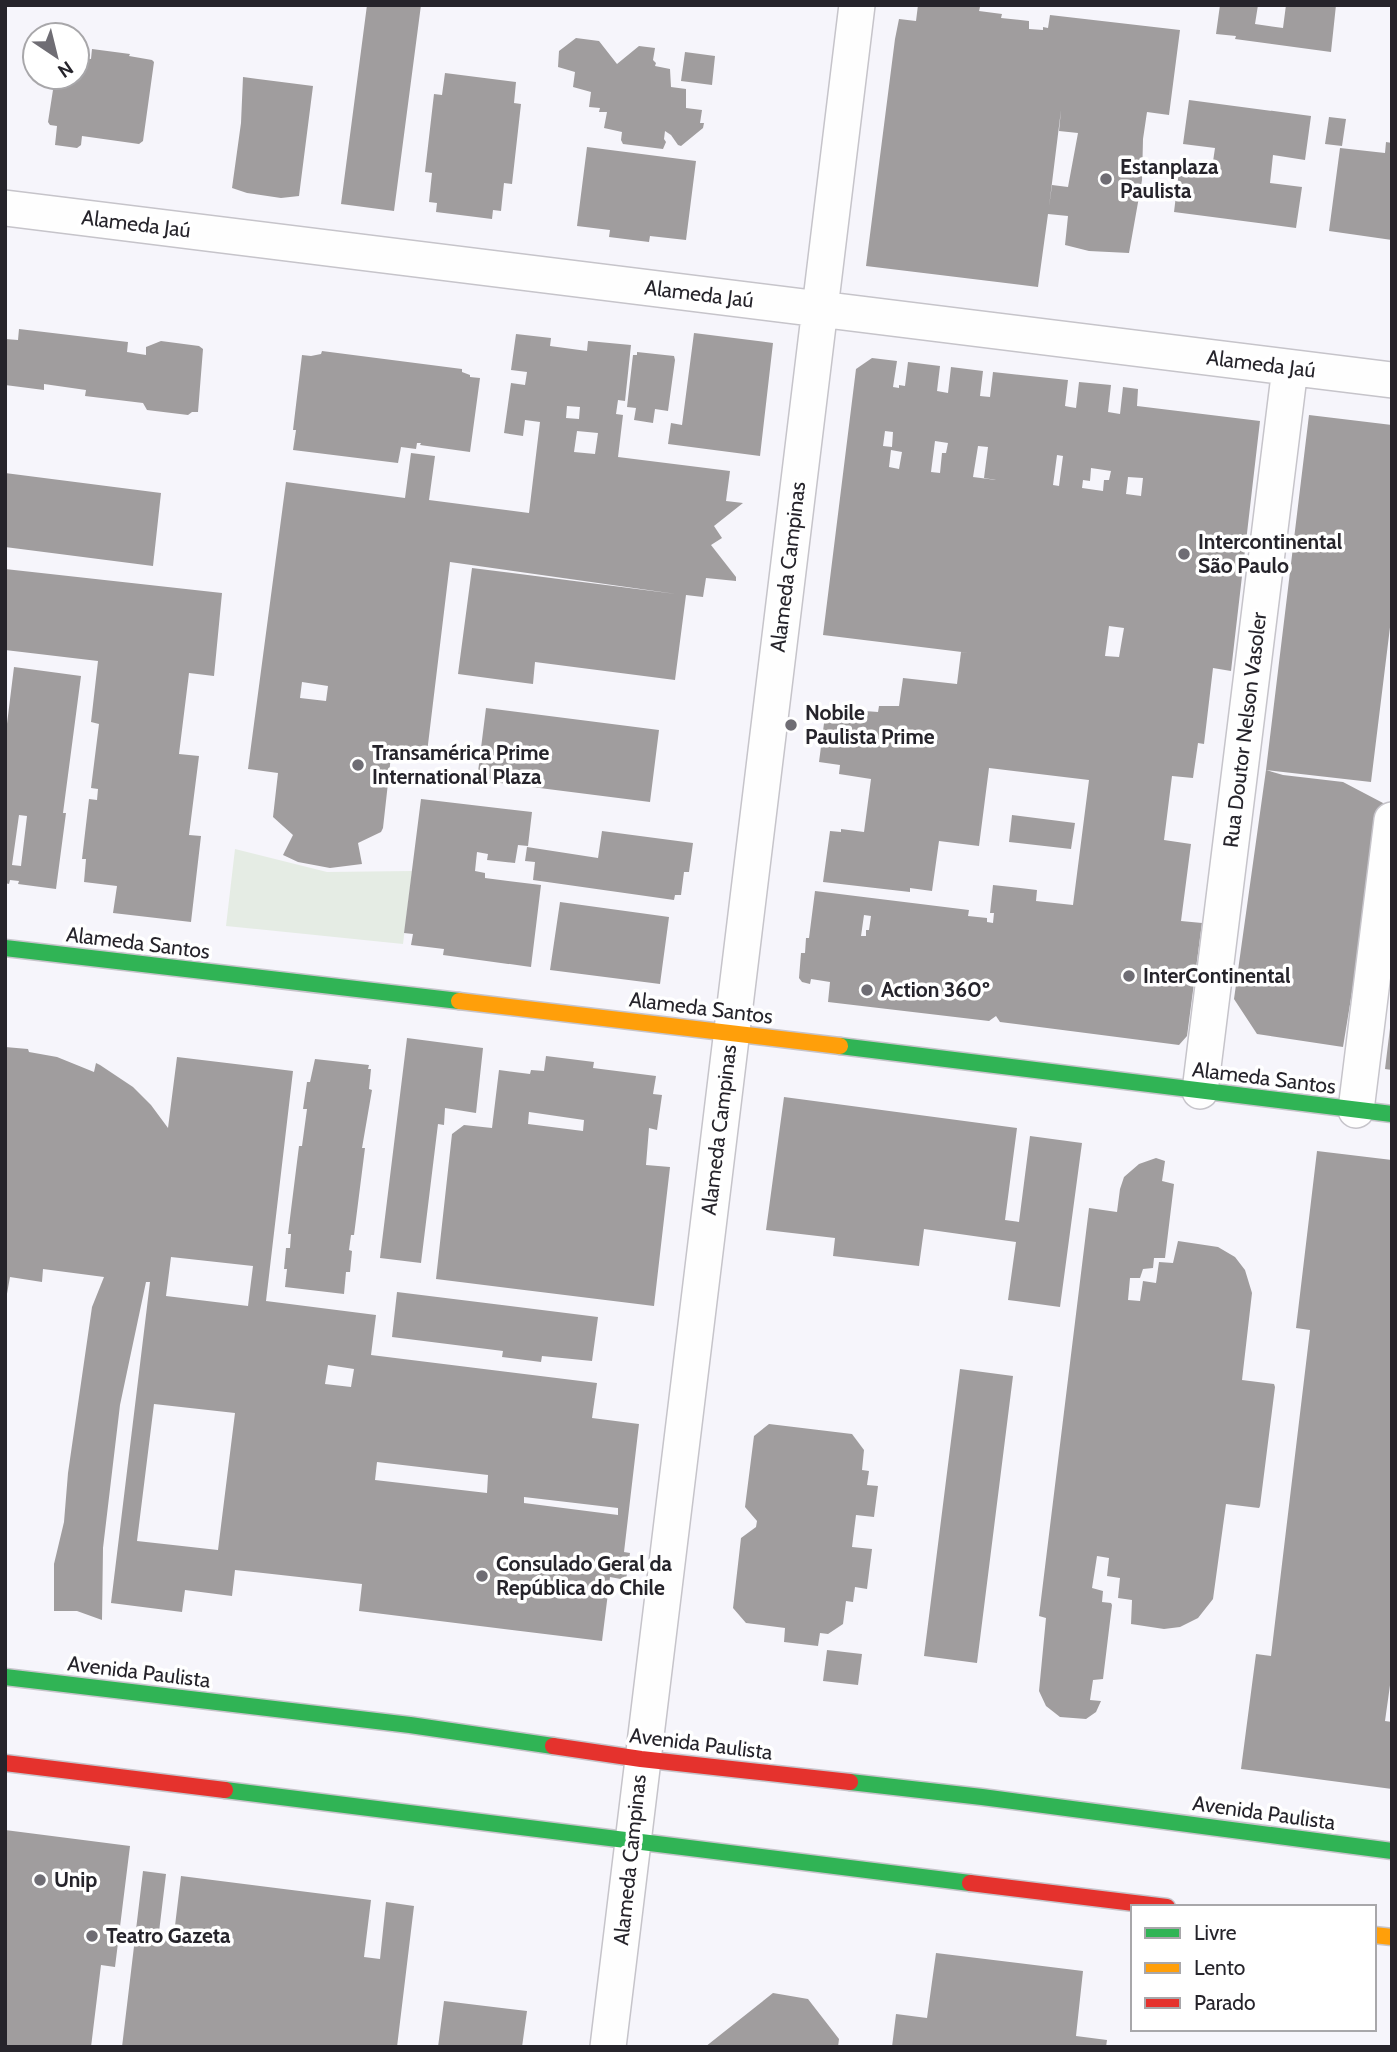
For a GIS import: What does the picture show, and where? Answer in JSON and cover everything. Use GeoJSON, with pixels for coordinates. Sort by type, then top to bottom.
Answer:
{"type":"FeatureCollection","features":[{"type":"Feature","properties":{"kind":"main road","name":"Alameda Santos"},"geometry":{"type":"LineString","coordinates":[[5,948],[730,1032],[1392,1114]]}},
{"type":"Feature","properties":{"kind":"main road","name":"Avenida Paulista"},"geometry":{"type":"LineString","coordinates":[[5,1677],[410,1725],[641,1759],[982,1797],[1392,1851]]}},
{"type":"Feature","properties":{"kind":"main road"},"geometry":{"type":"LineString","coordinates":[[5,1763],[1151,1905]]}},
{"type":"Feature","properties":{"kind":"street","name":"Alameda Campinas"},"geometry":{"type":"LineString","coordinates":[[608,2047],[634,1840],[641,1759],[857,5]]}},
{"type":"Feature","properties":{"kind":"street","name":"Alameda Jaú"},"geometry":{"type":"LineString","coordinates":[[5,208],[1392,380]]}},
{"type":"Feature","properties":{"kind":"street","name":"Rua Doutor Nelson Vasoler"},"geometry":{"type":"LineString","coordinates":[[1200,1091],[1290,368]]}},
{"type":"Feature","properties":{"kind":"street"},"geometry":{"type":"LineString","coordinates":[[1356,1110],[1392,820]]}},
{"type":"Feature","properties":{"kind":"shaded area"},"geometry":{"type":"Polygon","coordinates":[[[235,849],[327,872],[412,871],[403,944],[226,926],[235,849]]]}},
{"type":"Feature","properties":{"kind":"building"},"geometry":{"type":"Polygon","coordinates":[[[367,5],[421,5],[394,211],[341,204],[367,5]]]}},
{"type":"Feature","properties":{"kind":"building"},"geometry":{"type":"Polygon","coordinates":[[[918,5],[980,7],[979,11],[1002,14],[1001,18],[1029,21],[1029,29],[1048,28],[1050,15],[1180,30],[1169,115],[1147,112],[1142,180],[1129,253],[1089,251],[1065,245],[1068,216],[1048,214],[1038,287],[866,266],[899,19],[916,21],[918,5]],[[1061,110],[1049,207],[1052,185],[1068,187],[1078,133],[1059,131],[1061,110]]]}},
{"type":"Feature","properties":{"kind":"building"},"geometry":{"type":"Polygon","coordinates":[[[1220,5],[1258,5],[1255,24],[1283,28],[1286,5],[1336,5],[1331,52],[1216,34],[1220,5]]]}},
{"type":"Feature","properties":{"kind":"building"},"geometry":{"type":"Polygon","coordinates":[[[576,38],[599,41],[617,64],[639,46],[655,48],[655,66],[670,69],[671,87],[686,89],[686,108],[702,110],[700,123],[704,123],[703,128],[681,146],[665,131],[666,142],[663,149],[623,144],[622,132],[604,128],[607,112],[599,112],[600,108],[589,107],[591,92],[573,87],[575,72],[558,67],[559,51],[576,38]]]}},
{"type":"Feature","properties":{"kind":"building"},"geometry":{"type":"Polygon","coordinates":[[[92,49],[130,54],[129,56],[154,62],[143,141],[139,144],[82,136],[81,145],[77,148],[55,145],[57,126],[48,122],[53,91],[91,91],[92,49]]]}},
{"type":"Feature","properties":{"kind":"building"},"geometry":{"type":"Polygon","coordinates":[[[685,52],[715,56],[712,85],[681,81],[685,52]]]}},
{"type":"Feature","properties":{"kind":"building"},"geometry":{"type":"Polygon","coordinates":[[[445,73],[516,82],[514,103],[521,104],[512,184],[504,183],[501,211],[493,210],[492,219],[436,212],[437,203],[429,202],[432,173],[425,172],[434,94],[442,95],[445,73]]]}},
{"type":"Feature","properties":{"kind":"building"},"geometry":{"type":"Polygon","coordinates":[[[243,77],[313,86],[299,196],[281,198],[232,188],[241,123],[243,77]]]}},
{"type":"Feature","properties":{"kind":"building"},"geometry":{"type":"Polygon","coordinates":[[[1189,100],[1311,116],[1305,160],[1273,155],[1270,183],[1302,187],[1296,228],[1174,212],[1179,171],[1211,175],[1215,148],[1183,144],[1189,100]]]}},
{"type":"Feature","properties":{"kind":"building"},"geometry":{"type":"Polygon","coordinates":[[[1329,117],[1346,119],[1342,146],[1325,144],[1329,117]]]}},
{"type":"Feature","properties":{"kind":"building"},"geometry":{"type":"Polygon","coordinates":[[[1386,142],[1392,143],[1392,240],[1329,231],[1340,148],[1385,153],[1386,142]]]}},
{"type":"Feature","properties":{"kind":"building"},"geometry":{"type":"Polygon","coordinates":[[[587,147],[696,161],[686,240],[650,236],[649,242],[609,237],[610,230],[577,226],[587,147]]]}},
{"type":"Feature","properties":{"kind":"building"},"geometry":{"type":"Polygon","coordinates":[[[19,329],[128,342],[127,352],[146,355],[146,347],[161,341],[199,346],[203,349],[198,412],[188,415],[147,410],[143,403],[85,396],[86,390],[44,384],[44,390],[5,385],[5,339],[18,340],[19,329]]]}},
{"type":"Feature","properties":{"kind":"building"},"geometry":{"type":"Polygon","coordinates":[[[694,333],[773,343],[760,456],[668,444],[671,423],[682,425],[694,333]]]}},
{"type":"Feature","properties":{"kind":"building"},"geometry":{"type":"Polygon","coordinates":[[[516,334],[551,338],[550,346],[587,351],[588,341],[631,345],[625,401],[618,400],[616,414],[623,415],[618,457],[730,471],[726,501],[743,503],[714,526],[722,538],[711,545],[736,577],[736,581],[706,578],[703,597],[686,595],[675,680],[535,662],[533,684],[458,674],[472,568],[676,594],[450,562],[426,761],[391,756],[383,828],[381,832],[358,843],[362,864],[330,868],[298,862],[283,855],[293,835],[273,817],[278,773],[248,769],[286,482],[405,498],[411,453],[435,456],[429,500],[529,513],[540,422],[525,420],[523,436],[504,433],[511,383],[525,385],[527,372],[511,370],[516,334]],[[567,406],[566,418],[579,419],[580,407],[567,406]],[[577,431],[574,452],[595,454],[598,433],[577,431]],[[302,682],[300,698],[326,701],[328,686],[302,682]]]}},
{"type":"Feature","properties":{"kind":"building"},"geometry":{"type":"Polygon","coordinates":[[[322,351],[462,369],[462,372],[470,377],[480,378],[470,452],[417,443],[416,449],[401,447],[398,463],[293,450],[302,355],[321,354],[322,351]]]}},
{"type":"Feature","properties":{"kind":"building"},"geometry":{"type":"Polygon","coordinates":[[[637,352],[674,356],[675,360],[668,411],[655,409],[653,423],[634,420],[636,408],[627,407],[633,355],[637,355],[637,352]]]}},
{"type":"Feature","properties":{"kind":"building"},"geometry":{"type":"Polygon","coordinates":[[[872,358],[897,361],[893,387],[899,388],[899,385],[905,386],[908,362],[940,366],[937,391],[948,393],[951,367],[983,371],[980,396],[990,397],[993,372],[1068,380],[1065,406],[1076,408],[1079,382],[1111,385],[1108,412],[1120,414],[1123,387],[1138,389],[1137,406],[1260,421],[1231,671],[1213,668],[1204,744],[1198,743],[1193,778],[1172,776],[1164,840],[1191,844],[1181,921],[1202,923],[1187,1036],[1179,1045],[1000,1022],[996,1016],[989,1021],[828,1002],[830,982],[811,979],[810,984],[799,978],[801,953],[805,953],[806,938],[809,938],[815,891],[969,910],[968,916],[987,918],[987,922],[993,923],[994,913],[990,913],[993,885],[1037,890],[1036,901],[1073,905],[1089,780],[989,768],[979,846],[939,841],[932,891],[910,888],[910,892],[823,882],[830,831],[841,832],[841,829],[864,832],[871,779],[839,774],[840,765],[819,762],[826,708],[878,712],[879,706],[899,706],[903,678],[957,684],[961,652],[970,653],[823,635],[856,369],[872,358]],[[885,431],[883,446],[892,447],[893,432],[885,431]],[[935,441],[931,472],[940,473],[942,453],[946,453],[948,443],[935,441]],[[978,446],[973,477],[996,480],[984,478],[988,447],[978,446]],[[891,450],[889,467],[899,469],[902,452],[891,450]],[[1057,455],[1053,485],[1059,486],[1063,456],[1057,455]],[[1091,468],[1090,481],[1083,480],[1082,488],[1103,491],[1104,480],[1109,480],[1111,471],[1091,468]],[[1128,477],[1126,494],[1141,496],[1143,478],[1128,477]],[[1109,626],[1105,656],[1119,657],[1124,628],[1109,626]],[[864,915],[861,936],[866,936],[866,930],[869,930],[871,916],[864,915]]]}},
{"type":"Feature","properties":{"kind":"building"},"geometry":{"type":"Polygon","coordinates":[[[1309,415],[1392,425],[1392,611],[1371,782],[1266,770],[1309,415]]]}},
{"type":"Feature","properties":{"kind":"building"},"geometry":{"type":"Polygon","coordinates":[[[5,473],[161,493],[153,566],[5,547],[5,473]]]}},
{"type":"Feature","properties":{"kind":"building"},"geometry":{"type":"Polygon","coordinates":[[[5,569],[222,593],[214,676],[189,673],[179,754],[199,756],[189,835],[201,836],[191,922],[113,913],[117,886],[84,882],[86,859],[82,859],[89,799],[97,800],[98,789],[91,788],[99,724],[91,722],[98,661],[5,650],[5,569]]]}},
{"type":"Feature","properties":{"kind":"building"},"geometry":{"type":"Polygon","coordinates":[[[14,667],[81,676],[56,889],[18,884],[19,881],[10,880],[9,884],[5,883],[5,740],[14,667]],[[19,815],[12,865],[21,866],[27,816],[19,815]]]}},
{"type":"Feature","properties":{"kind":"building"},"geometry":{"type":"Polygon","coordinates":[[[486,708],[659,730],[650,802],[477,780],[486,708]]]}},
{"type":"Feature","properties":{"kind":"building"},"geometry":{"type":"Polygon","coordinates":[[[1266,770],[1283,775],[1343,782],[1383,803],[1343,1047],[1257,1034],[1234,999],[1266,770]]]}},
{"type":"Feature","properties":{"kind":"building"},"geometry":{"type":"Polygon","coordinates":[[[421,799],[532,812],[528,846],[518,845],[515,863],[487,860],[488,854],[477,852],[475,871],[485,873],[485,878],[541,885],[531,967],[443,955],[444,949],[411,945],[413,934],[404,933],[421,799]]]}},
{"type":"Feature","properties":{"kind":"building"},"geometry":{"type":"Polygon","coordinates":[[[1012,815],[1075,823],[1071,849],[1009,842],[1012,815]]]}},
{"type":"Feature","properties":{"kind":"building"},"geometry":{"type":"Polygon","coordinates":[[[602,831],[693,843],[689,872],[684,872],[681,895],[675,895],[674,900],[533,880],[535,862],[525,861],[527,847],[598,858],[602,831]]]}},
{"type":"Feature","properties":{"kind":"building"},"geometry":{"type":"Polygon","coordinates":[[[560,902],[669,917],[660,984],[550,970],[560,902]]]}},
{"type":"Feature","properties":{"kind":"building"},"geometry":{"type":"Polygon","coordinates":[[[1390,1028],[1392,1029],[1392,1070],[1385,1069],[1390,1028]]]}},
{"type":"Feature","properties":{"kind":"building"},"geometry":{"type":"Polygon","coordinates":[[[407,1038],[483,1048],[476,1113],[445,1108],[444,1125],[438,1124],[421,1263],[380,1258],[407,1038]]]}},
{"type":"Feature","properties":{"kind":"building"},"geometry":{"type":"Polygon","coordinates":[[[5,1047],[28,1049],[29,1052],[57,1057],[94,1072],[96,1063],[133,1087],[168,1128],[177,1057],[293,1071],[266,1301],[376,1315],[371,1355],[597,1383],[592,1418],[639,1424],[624,1552],[630,1553],[626,1580],[610,1577],[602,1641],[359,1611],[362,1584],[235,1570],[232,1596],[185,1590],[182,1612],[111,1603],[150,1282],[146,1282],[120,1405],[103,1548],[102,1620],[77,1611],[54,1611],[54,1564],[64,1522],[68,1473],[92,1307],[104,1277],[43,1269],[42,1282],[10,1277],[5,1305],[5,1047]],[[171,1257],[166,1296],[248,1306],[253,1266],[171,1257]],[[328,1365],[325,1384],[351,1387],[354,1369],[328,1365]],[[154,1404],[137,1541],[218,1550],[235,1413],[154,1404]],[[377,1462],[375,1480],[487,1493],[488,1475],[377,1462]],[[524,1497],[524,1503],[618,1515],[618,1508],[524,1497]]]}},
{"type":"Feature","properties":{"kind":"building"},"geometry":{"type":"Polygon","coordinates":[[[546,1056],[594,1062],[593,1068],[656,1076],[653,1094],[662,1095],[657,1130],[649,1128],[646,1165],[670,1167],[654,1306],[436,1279],[452,1134],[464,1125],[492,1128],[499,1070],[530,1074],[531,1070],[544,1071],[546,1056]],[[529,1112],[528,1124],[583,1131],[584,1120],[529,1112]]]}},
{"type":"Feature","properties":{"kind":"building"},"geometry":{"type":"Polygon","coordinates":[[[315,1059],[369,1065],[368,1069],[371,1069],[369,1089],[372,1090],[362,1148],[365,1148],[354,1235],[351,1235],[349,1250],[352,1251],[350,1272],[346,1272],[344,1294],[285,1287],[286,1248],[290,1248],[291,1234],[288,1234],[299,1146],[302,1146],[307,1109],[303,1109],[307,1082],[310,1082],[315,1059]]]}},
{"type":"Feature","properties":{"kind":"building"},"geometry":{"type":"Polygon","coordinates":[[[784,1097],[1017,1128],[1005,1220],[1019,1222],[1030,1136],[1082,1143],[1060,1307],[1008,1300],[1016,1242],[924,1229],[919,1266],[833,1256],[835,1238],[766,1230],[784,1097]]]}},
{"type":"Feature","properties":{"kind":"building"},"geometry":{"type":"Polygon","coordinates":[[[1317,1151],[1392,1160],[1392,1671],[1385,1721],[1392,1722],[1392,1789],[1241,1769],[1256,1654],[1271,1656],[1310,1330],[1296,1328],[1317,1151]]]}},
{"type":"Feature","properties":{"kind":"building"},"geometry":{"type":"Polygon","coordinates":[[[1156,1158],[1165,1161],[1162,1181],[1174,1184],[1165,1258],[1154,1258],[1153,1268],[1143,1269],[1140,1278],[1130,1278],[1128,1300],[1140,1301],[1143,1281],[1156,1283],[1159,1262],[1173,1263],[1178,1241],[1218,1247],[1235,1257],[1245,1270],[1252,1293],[1242,1380],[1274,1384],[1275,1387],[1260,1506],[1226,1504],[1213,1599],[1198,1618],[1180,1627],[1164,1629],[1131,1624],[1132,1600],[1118,1598],[1120,1578],[1107,1576],[1109,1558],[1097,1556],[1092,1588],[1103,1591],[1102,1602],[1112,1605],[1103,1679],[1093,1680],[1090,1700],[1101,1701],[1096,1712],[1086,1719],[1060,1717],[1046,1706],[1039,1691],[1046,1618],[1039,1616],[1089,1208],[1117,1212],[1124,1177],[1139,1164],[1156,1158]]]}},
{"type":"Feature","properties":{"kind":"building"},"geometry":{"type":"Polygon","coordinates":[[[397,1292],[598,1317],[592,1361],[542,1356],[541,1362],[502,1357],[503,1351],[392,1337],[397,1292]]]}},
{"type":"Feature","properties":{"kind":"building"},"geometry":{"type":"Polygon","coordinates":[[[960,1369],[1013,1376],[977,1663],[924,1656],[960,1369]]]}},
{"type":"Feature","properties":{"kind":"building"},"geometry":{"type":"Polygon","coordinates":[[[769,1424],[852,1434],[864,1450],[862,1470],[869,1471],[867,1485],[878,1486],[874,1517],[856,1515],[852,1547],[872,1549],[867,1589],[855,1587],[853,1602],[846,1601],[843,1624],[828,1634],[820,1633],[818,1646],[784,1642],[785,1628],[746,1623],[733,1608],[741,1538],[756,1527],[757,1521],[745,1507],[754,1436],[769,1424]]]}},
{"type":"Feature","properties":{"kind":"building"},"geometry":{"type":"Polygon","coordinates":[[[827,1650],[862,1654],[858,1685],[823,1681],[827,1650]]]}},
{"type":"Feature","properties":{"kind":"building"},"geometry":{"type":"Polygon","coordinates":[[[5,1830],[130,1846],[115,1967],[101,1965],[91,2047],[5,2047],[5,1830]]]}},
{"type":"Feature","properties":{"kind":"building"},"geometry":{"type":"Polygon","coordinates":[[[143,1871],[166,1874],[159,1932],[174,1934],[181,1876],[371,1900],[364,1957],[380,1959],[386,1902],[414,1906],[397,2047],[122,2047],[143,1871]]]}},
{"type":"Feature","properties":{"kind":"building"},"geometry":{"type":"Polygon","coordinates":[[[936,1953],[1083,1971],[1076,2036],[1107,2040],[1106,2047],[892,2047],[896,2014],[927,2018],[936,1953]]]}},
{"type":"Feature","properties":{"kind":"building"},"geometry":{"type":"Polygon","coordinates":[[[773,1993],[808,1999],[839,2039],[838,2047],[705,2047],[773,1993]]]}},
{"type":"Feature","properties":{"kind":"building"},"geometry":{"type":"Polygon","coordinates":[[[444,2001],[527,2011],[522,2047],[438,2047],[444,2001]]]}},
{"type":"Feature","properties":{"kind":"traffic: fast"},"geometry":{"type":"LineString","coordinates":[[5,948],[459,1001]]}},
{"type":"Feature","properties":{"kind":"traffic: fast"},"geometry":{"type":"LineString","coordinates":[[840,1046],[1392,1114]]}},
{"type":"Feature","properties":{"kind":"traffic: fast"},"geometry":{"type":"LineString","coordinates":[[5,1677],[410,1725],[553,1746]]}},
{"type":"Feature","properties":{"kind":"traffic: fast"},"geometry":{"type":"LineString","coordinates":[[850,1782],[1392,1851]]}},
{"type":"Feature","properties":{"kind":"traffic: fast"},"geometry":{"type":"LineString","coordinates":[[225,1790],[970,1883]]}},
{"type":"Feature","properties":{"kind":"traffic: slow"},"geometry":{"type":"LineString","coordinates":[[459,1001],[840,1046]]}},
{"type":"Feature","properties":{"kind":"traffic: slow"},"geometry":{"type":"LineString","coordinates":[[1376,1935],[1392,1937]]}},
{"type":"Feature","properties":{"kind":"traffic: jam"},"geometry":{"type":"LineString","coordinates":[[553,1746],[641,1759],[850,1782]]}},
{"type":"Feature","properties":{"kind":"traffic: jam"},"geometry":{"type":"LineString","coordinates":[[5,1763],[225,1790]]}},
{"type":"Feature","properties":{"kind":"traffic: jam"},"geometry":{"type":"LineString","coordinates":[[970,1883],[1151,1905]]}},
{"type":"Feature","properties":{"kind":"place","name":"Estanplaza Paulista"},"geometry":{"type":"Point","coordinates":[1106,179]}},
{"type":"Feature","properties":{"kind":"place","name":"Intercontinental São Paulo"},"geometry":{"type":"Point","coordinates":[1184,554]}},
{"type":"Feature","properties":{"kind":"place","name":"Nobile Paulista Prime"},"geometry":{"type":"Point","coordinates":[791,725]}},
{"type":"Feature","properties":{"kind":"place","name":"Transamérica Prime International Plaza"},"geometry":{"type":"Point","coordinates":[358,765]}},
{"type":"Feature","properties":{"kind":"place","name":"InterContinental"},"geometry":{"type":"Point","coordinates":[1129,976]}},
{"type":"Feature","properties":{"kind":"place","name":"Action 360º"},"geometry":{"type":"Point","coordinates":[867,990]}},
{"type":"Feature","properties":{"kind":"place","name":"Consulado Geral da República do Chile"},"geometry":{"type":"Point","coordinates":[482,1576]}},
{"type":"Feature","properties":{"kind":"place","name":"Unip"},"geometry":{"type":"Point","coordinates":[40,1880]}},
{"type":"Feature","properties":{"kind":"place","name":"Teatro Gazeta"},"geometry":{"type":"Point","coordinates":[92,1936]}}]}
